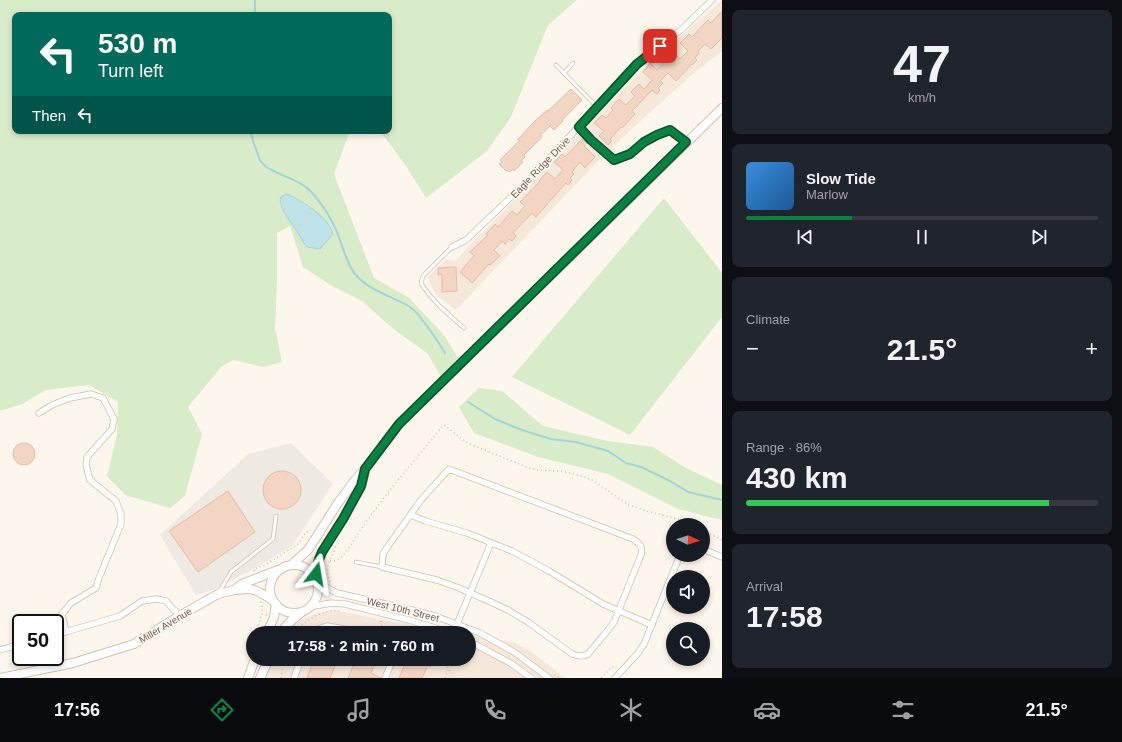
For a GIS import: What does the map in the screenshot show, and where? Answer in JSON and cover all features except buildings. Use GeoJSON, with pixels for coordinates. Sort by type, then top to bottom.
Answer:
{"type":"FeatureCollection","features":[{"type":"Feature","properties":{"kind":"main road"},"geometry":{"type":"LineString","coordinates":[[291,565],[308,550],[351,485],[399,424],[722,108]]}},
{"type":"Feature","properties":{"kind":"main road"},"geometry":{"type":"LineString","coordinates":[[316,580],[318,562],[322,552],[343,519],[361,486],[365,469]]}},
{"type":"Feature","properties":{"kind":"main road"},"geometry":{"type":"LineString","coordinates":[[270,626],[274,617],[274,602],[271,594],[272,578],[283,567],[291,565],[304,566],[310,571],[316,580],[318,586],[317,596],[306,609],[291,620],[286,626]]}},
{"type":"Feature","properties":{"kind":"main road","name":"Miller Avenue"},"geometry":{"type":"LineString","coordinates":[[234,590],[242,584],[279,570]]}},
{"type":"Feature","properties":{"kind":"main road","name":"Miller Avenue"},"geometry":{"type":"LineString","coordinates":[[0,678],[73,663],[134,644],[218,594],[234,590],[250,589],[257,591],[274,602]]}},
{"type":"Feature","properties":{"kind":"main road"},"geometry":{"type":"LineString","coordinates":[[274,602],[282,610],[288,612],[293,613],[306,609]]}},
{"type":"Feature","properties":{"kind":"main road"},"geometry":{"type":"LineString","coordinates":[[248,678],[253,666]]}},
{"type":"Feature","properties":{"kind":"main road"},"geometry":{"type":"LineString","coordinates":[[260,678],[266,666]]}},
{"type":"Feature","properties":{"kind":"street","name":"Eagle Ridge Drive"},"geometry":{"type":"LineString","coordinates":[[452,246],[466,240],[531,178],[637,64],[682,28],[712,0]]}},
{"type":"Feature","properties":{"kind":"street"},"geometry":{"type":"LineString","coordinates":[[39,413],[52,405],[70,398],[91,394],[103,398],[114,419],[112,429],[87,457],[86,465],[90,480],[116,501],[121,514],[121,524],[96,588],[71,603],[62,614],[66,632],[120,616],[142,601],[147,600],[157,599],[166,601],[173,610],[181,615]]}},
{"type":"Feature","properties":{"kind":"street"},"geometry":{"type":"LineString","coordinates":[[449,469],[633,539],[641,546],[642,549],[641,555],[614,622],[588,654],[580,656],[572,654],[522,618],[508,610],[438,580],[382,567],[383,554],[411,515],[421,500],[449,469]]}},
{"type":"Feature","properties":{"kind":"street"},"geometry":{"type":"LineString","coordinates":[[411,515],[425,521],[467,533],[491,542],[549,571],[592,598],[652,625]]}},
{"type":"Feature","properties":{"kind":"street"},"geometry":{"type":"LineString","coordinates":[[457,624],[491,542]]}},
{"type":"Feature","properties":{"kind":"street"},"geometry":{"type":"LineString","coordinates":[[710,552],[722,557]]}},
{"type":"Feature","properties":{"kind":"street"},"geometry":{"type":"LineString","coordinates":[[615,678],[638,653],[644,644],[677,562]]}},
{"type":"Feature","properties":{"kind":"street","name":"West 10th Street"},"geometry":{"type":"LineString","coordinates":[[316,580],[337,593],[435,616],[480,633],[514,652],[548,678]]}},
{"type":"Feature","properties":{"kind":"street","name":"West 10th Street"},"geometry":{"type":"LineString","coordinates":[[306,609],[331,603],[345,604],[429,626]]}},
{"type":"Feature","properties":{"kind":"street"},"geometry":{"type":"LineString","coordinates":[[476,645],[512,664],[531,678]]}},
{"type":"Feature","properties":{"kind":"street"},"geometry":{"type":"LineString","coordinates":[[0,650],[12,647]]}},
{"type":"Feature","properties":{"kind":"street"},"geometry":{"type":"LineString","coordinates":[[294,678],[298,666]]}},
{"type":"Feature","properties":{"kind":"street"},"geometry":{"type":"LineString","coordinates":[[385,678],[391,666]]}},
{"type":"Feature","properties":{"kind":"lane"},"geometry":{"type":"LineString","coordinates":[[564,73],[573,63]]}},
{"type":"Feature","properties":{"kind":"lane"},"geometry":{"type":"LineString","coordinates":[[556,65],[597,107]]}},
{"type":"Feature","properties":{"kind":"lane"},"geometry":{"type":"LineString","coordinates":[[579,127],[591,140],[614,160],[630,154],[644,142],[670,130],[686,142]]}},
{"type":"Feature","properties":{"kind":"lane"},"geometry":{"type":"LineString","coordinates":[[452,246],[423,276],[421,283],[442,309],[464,328]]}},
{"type":"Feature","properties":{"kind":"lane"},"geometry":{"type":"LineString","coordinates":[[218,594],[231,572],[273,539],[276,516]]}},
{"type":"Feature","properties":{"kind":"lane"},"geometry":{"type":"LineString","coordinates":[[356,562],[382,567]]}},
{"type":"Feature","properties":{"kind":"path"},"geometry":{"type":"LineString","coordinates":[[256,575],[254,569],[265,565],[278,557],[298,544],[306,532],[311,532]]}},
{"type":"Feature","properties":{"kind":"path"},"geometry":{"type":"LineString","coordinates":[[710,534],[722,540]]}},
{"type":"Feature","properties":{"kind":"path"},"geometry":{"type":"LineString","coordinates":[[298,544],[301,549]]}},
{"type":"Feature","properties":{"kind":"path"},"geometry":{"type":"LineString","coordinates":[[330,561],[327,574],[331,583]]}},
{"type":"Feature","properties":{"kind":"path"},"geometry":{"type":"LineString","coordinates":[[258,599],[262,605],[262,614],[258,626]]}},
{"type":"Feature","properties":{"kind":"path"},"geometry":{"type":"LineString","coordinates":[[301,626],[319,614],[337,611]]}},
{"type":"Feature","properties":{"kind":"path"},"geometry":{"type":"LineString","coordinates":[[262,614],[266,615]]}},
{"type":"Feature","properties":{"kind":"path"},"geometry":{"type":"LineString","coordinates":[[382,621],[381,625],[382,626]]}},
{"type":"Feature","properties":{"kind":"path"},"geometry":{"type":"LineString","coordinates":[[281,678],[283,666]]}},
{"type":"Feature","properties":{"kind":"path"},"geometry":{"type":"LineString","coordinates":[[445,678],[448,670],[447,666]]}},
{"type":"Feature","properties":{"kind":"path"},"geometry":{"type":"LineString","coordinates":[[601,678],[612,668]]}},
{"type":"Feature","properties":{"kind":"path"},"geometry":{"type":"LineString","coordinates":[[448,670],[453,673]]}},
{"type":"Feature","properties":{"kind":"shaded area"},"geometry":{"type":"Polygon","coordinates":[[[722,0],[722,51],[693,74],[600,159],[456,310],[437,296],[428,277],[446,259],[454,261],[459,258],[467,248],[640,72],[722,0]]]}},
{"type":"Feature","properties":{"kind":"shaded area"},"geometry":{"type":"Polygon","coordinates":[[[291,443],[333,484],[292,546],[218,588],[196,595],[160,535],[248,454],[291,443]]]}},
{"type":"Feature","properties":{"kind":"shaded area"},"geometry":{"type":"Polygon","coordinates":[[[332,610],[419,626],[287,626],[307,617],[332,610]]]}},
{"type":"Feature","properties":{"kind":"shaded area"},"geometry":{"type":"Polygon","coordinates":[[[476,636],[513,642],[533,653],[565,678],[257,678],[264,666],[476,666],[476,636]]]}},
{"type":"Feature","properties":{"kind":"green space"},"geometry":{"type":"Polygon","coordinates":[[[0,0],[577,0],[548,25],[511,117],[487,151],[426,198],[406,166],[382,134],[392,134],[392,12],[12,12],[12,134],[349,134],[334,174],[374,278],[408,297],[445,336],[458,358],[441,377],[428,354],[391,327],[362,301],[332,286],[303,267],[290,226],[277,233],[275,329],[282,362],[263,367],[233,360],[222,366],[188,407],[202,434],[185,496],[170,508],[125,495],[107,476],[117,435],[118,402],[89,385],[46,390],[22,404],[0,411],[0,0]]]}},
{"type":"Feature","properties":{"kind":"green space"},"geometry":{"type":"Polygon","coordinates":[[[664,198],[722,273],[722,317],[630,435],[512,377],[664,198]]]}},
{"type":"Feature","properties":{"kind":"green space"},"geometry":{"type":"Polygon","coordinates":[[[479,388],[502,391],[543,426],[608,441],[653,447],[686,468],[722,485],[722,520],[678,509],[608,474],[538,457],[474,433],[459,407],[479,388]]]}},
{"type":"Feature","properties":{"kind":"water"},"geometry":{"type":"Polygon","coordinates":[[[287,194],[314,210],[327,222],[331,228],[333,234],[320,249],[307,247],[287,217],[282,208],[280,199],[282,196],[287,194]]]}},
{"type":"Feature","properties":{"kind":"waterway"},"geometry":{"type":"LineString","coordinates":[[255,0],[255,12]]}},
{"type":"Feature","properties":{"kind":"waterway"},"geometry":{"type":"LineString","coordinates":[[251,134],[260,160],[271,170],[300,183],[307,188],[319,202],[334,225],[347,259],[355,274],[367,285],[414,310],[429,328],[445,353]]}},
{"type":"Feature","properties":{"kind":"waterway"},"geometry":{"type":"LineString","coordinates":[[468,402],[495,419],[522,430],[551,439],[576,442],[608,451],[626,463],[641,467],[670,481],[688,492],[722,500]]}},
{"type":"Feature","properties":{"kind":"route"},"geometry":{"type":"LineString","coordinates":[[316,574],[318,562],[322,552],[343,519],[361,486],[365,469],[399,424],[686,142],[670,130],[644,142],[630,154],[614,160],[591,140],[579,127],[637,64],[660,46]]}}]}
